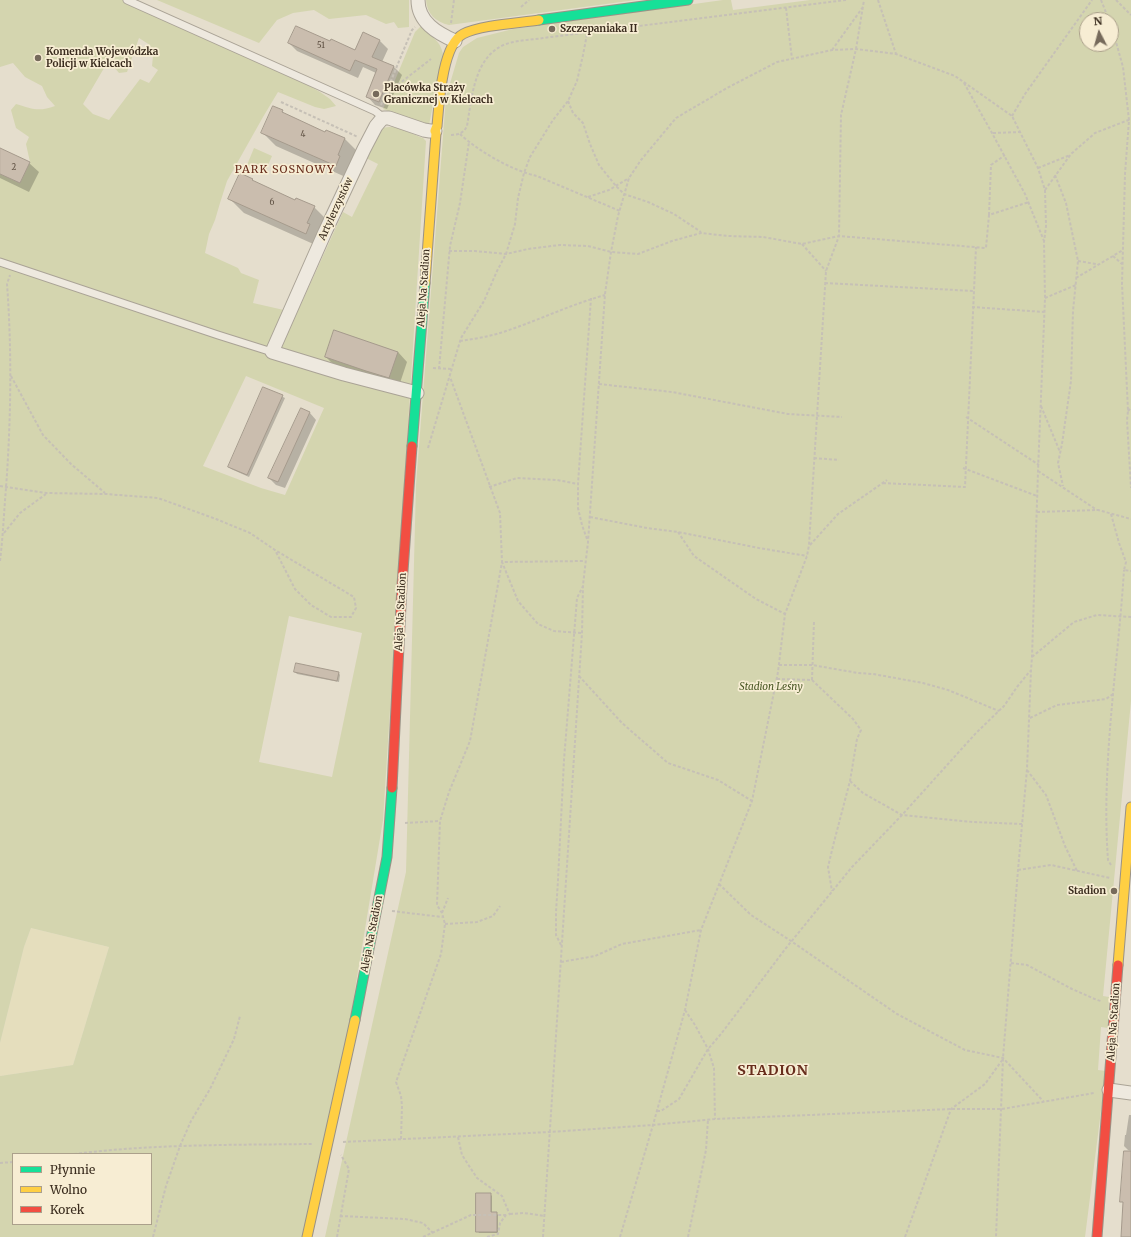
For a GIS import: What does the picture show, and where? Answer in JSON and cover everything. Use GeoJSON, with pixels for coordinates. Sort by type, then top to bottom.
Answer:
{"type":"FeatureCollection","features":[{"type":"Feature","properties":{"kind":"street"},"geometry":{"type":"LineString","coordinates":[[418,0],[420,13],[426,22],[432,28],[452,39],[462,34],[488,27],[590,12],[688,0]]}},
{"type":"Feature","properties":{"kind":"street","name":"Aleja Na Stadion"},"geometry":{"type":"LineString","coordinates":[[307,1237],[359,1003],[387,857],[395,736],[402,585],[435,131],[437,126],[443,77],[452,39]]}},
{"type":"Feature","properties":{"kind":"street"},"geometry":{"type":"LineString","coordinates":[[381,117],[430,132],[435,131]]}},
{"type":"Feature","properties":{"kind":"street","name":"Artylerzystów"},"geometry":{"type":"LineString","coordinates":[[272,352],[325,232],[381,117]]}},
{"type":"Feature","properties":{"kind":"street"},"geometry":{"type":"LineString","coordinates":[[272,352],[344,374],[417,393]]}},
{"type":"Feature","properties":{"kind":"street","name":"Aleja Na Stadion"},"geometry":{"type":"LineString","coordinates":[[1097,1237],[1131,807]]}},
{"type":"Feature","properties":{"kind":"street"},"geometry":{"type":"LineString","coordinates":[[1109,1090],[1131,1093]]}},
{"type":"Feature","properties":{"kind":"lane"},"geometry":{"type":"LineString","coordinates":[[127,0],[381,117]]}},
{"type":"Feature","properties":{"kind":"lane"},"geometry":{"type":"LineString","coordinates":[[0,262],[272,352]]}},
{"type":"Feature","properties":{"kind":"path"},"geometry":{"type":"LineString","coordinates":[[452,39],[454,0]]}},
{"type":"Feature","properties":{"kind":"path"},"geometry":{"type":"LineString","coordinates":[[460,134],[467,126],[474,87],[482,66],[496,50],[502,46],[514,42],[846,0]]}},
{"type":"Feature","properties":{"kind":"path"},"geometry":{"type":"LineString","coordinates":[[620,1237],[685,1010],[701,930],[752,801],[777,679],[785,614],[807,556],[809,546],[826,272],[839,236],[841,115],[856,49],[864,0]]}},
{"type":"Feature","properties":{"kind":"path"},"geometry":{"type":"LineString","coordinates":[[878,0],[896,54]]}},
{"type":"Feature","properties":{"kind":"path"},"geometry":{"type":"LineString","coordinates":[[1012,116],[1025,94],[1092,0]]}},
{"type":"Feature","properties":{"kind":"path"},"geometry":{"type":"LineString","coordinates":[[1101,0],[1106,12]]}},
{"type":"Feature","properties":{"kind":"path"},"geometry":{"type":"LineString","coordinates":[[1116,0],[1131,15]]}},
{"type":"Feature","properties":{"kind":"path"},"geometry":{"type":"LineString","coordinates":[[832,50],[863,6]]}},
{"type":"Feature","properties":{"kind":"path"},"geometry":{"type":"LineString","coordinates":[[786,8],[792,59]]}},
{"type":"Feature","properties":{"kind":"path"},"geometry":{"type":"LineString","coordinates":[[428,448],[461,338],[484,301],[506,254],[515,224],[518,198],[524,173],[530,157],[568,101],[577,81],[588,33],[590,12]]}},
{"type":"Feature","properties":{"kind":"path"},"geometry":{"type":"LineString","coordinates":[[381,117],[386,94],[412,30],[417,25],[418,28]]}},
{"type":"Feature","properties":{"kind":"path"},"geometry":{"type":"LineString","coordinates":[[587,197],[609,190],[628,178],[676,118],[727,88],[777,62],[832,50],[856,49],[896,54],[955,76],[1012,116],[1038,168],[1045,190],[1045,298],[1030,718],[1003,1058],[996,1237]]}},
{"type":"Feature","properties":{"kind":"path"},"geometry":{"type":"LineString","coordinates":[[1119,52],[1123,67],[1130,120],[1125,174],[1122,284],[1131,488]]}},
{"type":"Feature","properties":{"kind":"path"},"geometry":{"type":"LineString","coordinates":[[386,94],[435,57]]}},
{"type":"Feature","properties":{"kind":"path"},"geometry":{"type":"LineString","coordinates":[[963,82],[1026,194],[1044,242]]}},
{"type":"Feature","properties":{"kind":"path"},"geometry":{"type":"LineString","coordinates":[[568,101],[574,113],[583,123],[599,165],[624,194],[648,202],[674,214],[701,233]]}},
{"type":"Feature","properties":{"kind":"path"},"geometry":{"type":"LineString","coordinates":[[281,102],[368,142]]}},
{"type":"Feature","properties":{"kind":"path"},"geometry":{"type":"LineString","coordinates":[[1045,190],[1071,154],[1095,133],[1130,120]]}},
{"type":"Feature","properties":{"kind":"path"},"geometry":{"type":"LineString","coordinates":[[435,131],[447,134],[460,134],[469,142],[509,166],[524,173],[538,176],[620,211]]}},
{"type":"Feature","properties":{"kind":"path"},"geometry":{"type":"LineString","coordinates":[[992,133],[1020,132]]}},
{"type":"Feature","properties":{"kind":"path"},"geometry":{"type":"LineString","coordinates":[[439,369],[449,251],[460,203],[469,142]]}},
{"type":"Feature","properties":{"kind":"path"},"geometry":{"type":"LineString","coordinates":[[1038,168],[1071,154]]}},
{"type":"Feature","properties":{"kind":"path"},"geometry":{"type":"LineString","coordinates":[[449,251],[506,254],[528,249],[560,245],[588,246],[611,252],[638,254],[672,241],[701,233],[728,236],[763,237],[802,244],[839,236],[986,248],[991,165],[1004,155]]}},
{"type":"Feature","properties":{"kind":"path"},"geometry":{"type":"LineString","coordinates":[[1055,175],[1067,208],[1078,261],[1073,311],[1071,381],[1058,463],[1063,486]]}},
{"type":"Feature","properties":{"kind":"path"},"geometry":{"type":"LineString","coordinates":[[543,1237],[578,676],[582,633],[583,585],[590,517],[605,294],[611,252],[628,178]]}},
{"type":"Feature","properties":{"kind":"path"},"geometry":{"type":"LineString","coordinates":[[989,215],[1029,202]]}},
{"type":"Feature","properties":{"kind":"path"},"geometry":{"type":"LineString","coordinates":[[802,244],[826,272]]}},
{"type":"Feature","properties":{"kind":"path"},"geometry":{"type":"LineString","coordinates":[[883,483],[965,487],[967,417],[976,247]]}},
{"type":"Feature","properties":{"kind":"path"},"geometry":{"type":"LineString","coordinates":[[1076,278],[1123,250]]}},
{"type":"Feature","properties":{"kind":"path"},"geometry":{"type":"LineString","coordinates":[[1113,256],[1122,264]]}},
{"type":"Feature","properties":{"kind":"path"},"geometry":{"type":"LineString","coordinates":[[1078,261],[1098,264]]}},
{"type":"Feature","properties":{"kind":"path"},"geometry":{"type":"LineString","coordinates":[[0,561],[8,464],[10,375],[7,284],[13,266]]}},
{"type":"Feature","properties":{"kind":"path"},"geometry":{"type":"LineString","coordinates":[[825,283],[974,291]]}},
{"type":"Feature","properties":{"kind":"path"},"geometry":{"type":"LineString","coordinates":[[1045,298],[1076,285]]}},
{"type":"Feature","properties":{"kind":"path"},"geometry":{"type":"LineString","coordinates":[[460,342],[498,334],[539,320],[591,298],[605,294]]}},
{"type":"Feature","properties":{"kind":"path"},"geometry":{"type":"LineString","coordinates":[[588,542],[578,508],[578,484],[591,298]]}},
{"type":"Feature","properties":{"kind":"path"},"geometry":{"type":"LineString","coordinates":[[973,307],[1044,312]]}},
{"type":"Feature","properties":{"kind":"path"},"geometry":{"type":"LineString","coordinates":[[418,367],[451,369]]}},
{"type":"Feature","properties":{"kind":"path"},"geometry":{"type":"LineString","coordinates":[[10,375],[43,435],[71,464],[106,494]]}},
{"type":"Feature","properties":{"kind":"path"},"geometry":{"type":"LineString","coordinates":[[442,913],[437,905],[440,821],[449,792],[470,741],[502,562],[500,513],[489,487],[449,376]]}},
{"type":"Feature","properties":{"kind":"path"},"geometry":{"type":"LineString","coordinates":[[599,384],[672,392],[788,414],[842,418]]}},
{"type":"Feature","properties":{"kind":"path"},"geometry":{"type":"LineString","coordinates":[[1041,404],[1060,454]]}},
{"type":"Feature","properties":{"kind":"path"},"geometry":{"type":"LineString","coordinates":[[1128,411],[1131,408]]}},
{"type":"Feature","properties":{"kind":"path"},"geometry":{"type":"LineString","coordinates":[[967,417],[1039,465]]}},
{"type":"Feature","properties":{"kind":"path"},"geometry":{"type":"LineString","coordinates":[[814,458],[839,460]]}},
{"type":"Feature","properties":{"kind":"path"},"geometry":{"type":"LineString","coordinates":[[965,469],[1038,496]]}},
{"type":"Feature","properties":{"kind":"path"},"geometry":{"type":"LineString","coordinates":[[1038,470],[1098,510],[1131,519]]}},
{"type":"Feature","properties":{"kind":"path"},"geometry":{"type":"LineString","coordinates":[[489,487],[517,478],[557,480],[578,484]]}},
{"type":"Feature","properties":{"kind":"path"},"geometry":{"type":"LineString","coordinates":[[809,546],[838,514],[887,480]]}},
{"type":"Feature","properties":{"kind":"path"},"geometry":{"type":"LineString","coordinates":[[0,486],[46,493],[106,494],[158,498],[216,518],[250,533],[275,550],[354,597],[356,608],[351,617],[330,617],[311,605],[295,589],[275,550]]}},
{"type":"Feature","properties":{"kind":"path"},"geometry":{"type":"LineString","coordinates":[[3,534],[20,513],[46,493]]}},
{"type":"Feature","properties":{"kind":"path"},"geometry":{"type":"LineString","coordinates":[[1037,512],[1098,510]]}},
{"type":"Feature","properties":{"kind":"path"},"geometry":{"type":"LineString","coordinates":[[1110,514],[1126,562],[1124,570],[1106,799],[1108,860],[1111,866]]}},
{"type":"Feature","properties":{"kind":"path"},"geometry":{"type":"LineString","coordinates":[[590,517],[807,556]]}},
{"type":"Feature","properties":{"kind":"path"},"geometry":{"type":"LineString","coordinates":[[678,532],[694,556],[756,599],[785,614]]}},
{"type":"Feature","properties":{"kind":"path"},"geometry":{"type":"LineString","coordinates":[[502,562],[585,561]]}},
{"type":"Feature","properties":{"kind":"path"},"geometry":{"type":"LineString","coordinates":[[502,562],[518,601],[538,624],[554,631],[582,633]]}},
{"type":"Feature","properties":{"kind":"path"},"geometry":{"type":"LineString","coordinates":[[1124,570],[1131,571]]}},
{"type":"Feature","properties":{"kind":"path"},"geometry":{"type":"LineString","coordinates":[[562,946],[556,935],[556,912],[564,760],[577,598],[583,585]]}},
{"type":"Feature","properties":{"kind":"path"},"geometry":{"type":"LineString","coordinates":[[1032,657],[1074,622],[1098,615],[1131,617]]}},
{"type":"Feature","properties":{"kind":"path"},"geometry":{"type":"LineString","coordinates":[[812,680],[814,621]]}},
{"type":"Feature","properties":{"kind":"path"},"geometry":{"type":"LineString","coordinates":[[779,665],[812,665],[858,674],[873,674],[923,683],[948,690],[999,711]]}},
{"type":"Feature","properties":{"kind":"path"},"geometry":{"type":"LineString","coordinates":[[657,1111],[661,1111],[679,1099],[708,1049],[852,867],[902,815],[976,733],[1004,706],[1031,670]]}},
{"type":"Feature","properties":{"kind":"path"},"geometry":{"type":"LineString","coordinates":[[578,676],[622,723],[668,762],[718,780],[752,801]]}},
{"type":"Feature","properties":{"kind":"path"},"geometry":{"type":"LineString","coordinates":[[777,679],[812,680],[853,719],[861,730],[857,739],[850,781],[828,867],[832,891]]}},
{"type":"Feature","properties":{"kind":"path"},"geometry":{"type":"LineString","coordinates":[[1030,718],[1057,705],[1106,699],[1114,693]]}},
{"type":"Feature","properties":{"kind":"path"},"geometry":{"type":"LineString","coordinates":[[1027,769],[1046,796],[1065,846],[1077,870]]}},
{"type":"Feature","properties":{"kind":"path"},"geometry":{"type":"LineString","coordinates":[[850,781],[863,793],[902,815],[959,821],[1022,824]]}},
{"type":"Feature","properties":{"kind":"path"},"geometry":{"type":"LineString","coordinates":[[400,823],[440,821]]}},
{"type":"Feature","properties":{"kind":"path"},"geometry":{"type":"LineString","coordinates":[[1018,870],[1051,865],[1117,879],[1125,884]]}},
{"type":"Feature","properties":{"kind":"path"},"geometry":{"type":"LineString","coordinates":[[719,884],[752,915],[897,1014],[965,1050],[1003,1058],[1044,1102]]}},
{"type":"Feature","properties":{"kind":"path"},"geometry":{"type":"LineString","coordinates":[[401,1139],[402,1106],[401,1096],[396,1082],[441,954],[445,924],[442,918],[442,913],[448,898]]}},
{"type":"Feature","properties":{"kind":"path"},"geometry":{"type":"LineString","coordinates":[[445,924],[477,922],[493,916],[500,906]]}},
{"type":"Feature","properties":{"kind":"path"},"geometry":{"type":"LineString","coordinates":[[387,911],[442,918]]}},
{"type":"Feature","properties":{"kind":"path"},"geometry":{"type":"LineString","coordinates":[[561,962],[595,956],[622,944],[701,930]]}},
{"type":"Feature","properties":{"kind":"path"},"geometry":{"type":"LineString","coordinates":[[1011,963],[1027,965],[1072,989],[1098,1000],[1116,1002]]}},
{"type":"Feature","properties":{"kind":"path"},"geometry":{"type":"LineString","coordinates":[[685,1010],[708,1049],[714,1068],[715,1119]]}},
{"type":"Feature","properties":{"kind":"path"},"geometry":{"type":"LineString","coordinates":[[153,1237],[166,1186],[180,1146],[191,1121],[210,1089],[234,1039],[240,1016]]}},
{"type":"Feature","properties":{"kind":"path"},"geometry":{"type":"LineString","coordinates":[[905,1237],[951,1109],[985,1084],[1003,1058]]}},
{"type":"Feature","properties":{"kind":"path"},"geometry":{"type":"LineString","coordinates":[[82,1153],[112,1149],[180,1146],[328,1143],[458,1137],[653,1125],[708,1119],[1002,1108],[1109,1090]]}},
{"type":"Feature","properties":{"kind":"path"},"geometry":{"type":"LineString","coordinates":[[688,1237],[706,1150],[708,1119]]}},
{"type":"Feature","properties":{"kind":"path"},"geometry":{"type":"LineString","coordinates":[[458,1137],[462,1155],[477,1178],[502,1196],[510,1214]]}},
{"type":"Feature","properties":{"kind":"path"},"geometry":{"type":"LineString","coordinates":[[328,1143],[343,1157],[349,1169],[336,1237]]}},
{"type":"Feature","properties":{"kind":"path"},"geometry":{"type":"LineString","coordinates":[[0,1163],[12,1162]]}},
{"type":"Feature","properties":{"kind":"path"},"geometry":{"type":"LineString","coordinates":[[423,1237],[471,1215],[507,1215],[524,1213],[545,1216]]}},
{"type":"Feature","properties":{"kind":"path"},"geometry":{"type":"LineString","coordinates":[[487,1237],[498,1234],[500,1223],[507,1215]]}},
{"type":"Feature","properties":{"kind":"path"},"geometry":{"type":"LineString","coordinates":[[340,1216],[405,1219],[423,1223],[433,1233]]}},
{"type":"Feature","properties":{"kind":"shaded area"},"geometry":{"type":"Polygon","coordinates":[[[31,928],[109,947],[73,1065],[0,1076],[0,1043],[24,947],[31,928]]]}},
{"type":"Feature","properties":{"kind":"green space"},"geometry":{"type":"Polygon","coordinates":[[[0,0],[124,0],[285,72],[330,99],[336,106],[324,109],[315,107],[278,92],[227,181],[209,234],[205,253],[238,268],[241,273],[259,280],[253,303],[297,313],[343,212],[352,217],[378,164],[366,158],[380,130],[390,127],[395,128],[407,131],[423,138],[426,141],[383,820],[346,1044],[306,1237],[0,1237],[0,1076],[73,1065],[109,947],[31,928],[24,947],[0,1043],[0,174],[20,183],[30,162],[26,144],[29,137],[16,128],[11,110],[16,104],[36,109],[44,109],[55,106],[47,97],[42,86],[25,77],[13,63],[0,67],[0,0]],[[139,38],[127,72],[119,73],[114,67],[107,63],[83,104],[93,114],[109,120],[140,79],[149,83],[158,70],[152,66],[153,56],[150,45],[139,38]],[[246,376],[203,466],[261,488],[285,495],[324,408],[246,376]],[[289,616],[259,762],[332,777],[362,633],[289,616]]]}},
{"type":"Feature","properties":{"kind":"green space"},"geometry":{"type":"Polygon","coordinates":[[[157,0],[409,0],[409,27],[398,28],[394,22],[386,24],[366,15],[329,19],[314,10],[293,13],[277,20],[259,43],[157,0]]]}},
{"type":"Feature","properties":{"kind":"green space"},"geometry":{"type":"Polygon","coordinates":[[[426,0],[636,0],[449,25],[440,22],[433,17],[428,9],[426,0]]]}},
{"type":"Feature","properties":{"kind":"green space","name":"Stadion Leśny"},"geometry":{"type":"Polygon","coordinates":[[[723,0],[731,0],[733,10],[810,0],[1131,0],[1131,701],[1103,996],[1109,997],[1108,1028],[1101,1027],[1098,1070],[1106,1071],[1085,1237],[325,1237],[406,872],[416,485],[446,97],[459,53],[463,47],[477,38],[513,29],[723,0]]]}},
{"type":"Feature","properties":{"kind":"green space"},"geometry":{"type":"Polygon","coordinates":[[[421,26],[437,41],[443,54],[429,125],[423,125],[383,109],[415,32],[421,26]]]}},
{"type":"Feature","properties":{"kind":"green space"},"geometry":{"type":"Polygon","coordinates":[[[254,148],[272,156],[265,172],[247,165],[254,148]]]}},
{"type":"Feature","properties":{"kind":"building"},"geometry":{"type":"Polygon","coordinates":[[[296,26],[355,50],[363,32],[380,40],[372,57],[394,66],[379,102],[366,97],[377,69],[355,60],[350,71],[288,43],[296,26]]]}},
{"type":"Feature","properties":{"kind":"building"},"geometry":{"type":"Polygon","coordinates":[[[273,106],[283,110],[282,112],[325,132],[326,130],[345,138],[338,155],[340,156],[336,166],[261,133],[273,106]]]}},
{"type":"Feature","properties":{"kind":"building"},"geometry":{"type":"Polygon","coordinates":[[[0,148],[30,162],[20,183],[0,174],[0,148]]]}},
{"type":"Feature","properties":{"kind":"building"},"geometry":{"type":"Polygon","coordinates":[[[240,173],[295,200],[296,198],[315,206],[307,223],[310,224],[306,234],[228,199],[240,173]]]}},
{"type":"Feature","properties":{"kind":"building"},"geometry":{"type":"Polygon","coordinates":[[[334,330],[398,352],[389,378],[325,357],[334,330]]]}},
{"type":"Feature","properties":{"kind":"building"},"geometry":{"type":"Polygon","coordinates":[[[263,387],[283,395],[247,475],[228,467],[263,387]]]}},
{"type":"Feature","properties":{"kind":"building"},"geometry":{"type":"Polygon","coordinates":[[[301,408],[310,412],[278,482],[268,478],[301,408]]]}},
{"type":"Feature","properties":{"kind":"building"},"geometry":{"type":"Polygon","coordinates":[[[296,663],[339,672],[337,681],[294,672],[296,663]]]}},
{"type":"Feature","properties":{"kind":"building"},"geometry":{"type":"Polygon","coordinates":[[[1124,1151],[1131,1151],[1131,1237],[1121,1237],[1123,1202],[1120,1202],[1124,1151]]]}},
{"type":"Feature","properties":{"kind":"building"},"geometry":{"type":"Polygon","coordinates":[[[476,1193],[491,1193],[491,1212],[497,1212],[497,1232],[476,1232],[476,1193]]]}},
{"type":"Feature","properties":{"kind":"traffic: fast"},"geometry":{"type":"LineString","coordinates":[[539,20],[688,0]]}},
{"type":"Feature","properties":{"kind":"traffic: fast"},"geometry":{"type":"LineString","coordinates":[[412,446],[425,283]]}},
{"type":"Feature","properties":{"kind":"traffic: fast"},"geometry":{"type":"LineString","coordinates":[[355,1020],[387,857],[392,788]]}},
{"type":"Feature","properties":{"kind":"traffic: slow"},"geometry":{"type":"LineString","coordinates":[[425,283],[435,131],[437,126],[443,76],[450,50],[456,40],[463,34],[470,31],[489,26],[539,20]]}},
{"type":"Feature","properties":{"kind":"traffic: slow"},"geometry":{"type":"LineString","coordinates":[[1118,965],[1131,807]]}},
{"type":"Feature","properties":{"kind":"traffic: slow"},"geometry":{"type":"LineString","coordinates":[[307,1237],[355,1020]]}},
{"type":"Feature","properties":{"kind":"traffic: jam"},"geometry":{"type":"LineString","coordinates":[[392,788],[402,585],[412,446]]}},
{"type":"Feature","properties":{"kind":"traffic: jam"},"geometry":{"type":"LineString","coordinates":[[1097,1237],[1118,965]]}},
{"type":"Feature","properties":{"kind":"place","name":"Szczepaniaka II"},"geometry":{"type":"Point","coordinates":[552,29]}},
{"type":"Feature","properties":{"kind":"place","name":"Komenda Wojewódzka Policji w Kielcach"},"geometry":{"type":"Point","coordinates":[38,58]}},
{"type":"Feature","properties":{"kind":"place","name":"Placówka Straży Granicznej w Kielcach"},"geometry":{"type":"Point","coordinates":[376,94]}},
{"type":"Feature","properties":{"kind":"place","name":"Stadion"},"geometry":{"type":"Point","coordinates":[1114,891]}},
{"type":"Feature","properties":{"kind":"district","name":"PARK SOSNOWY"},"geometry":{"type":"Point","coordinates":[285,170]}},
{"type":"Feature","properties":{"kind":"district","name":"STADION"},"geometry":{"type":"Point","coordinates":[773,1071]}}]}
